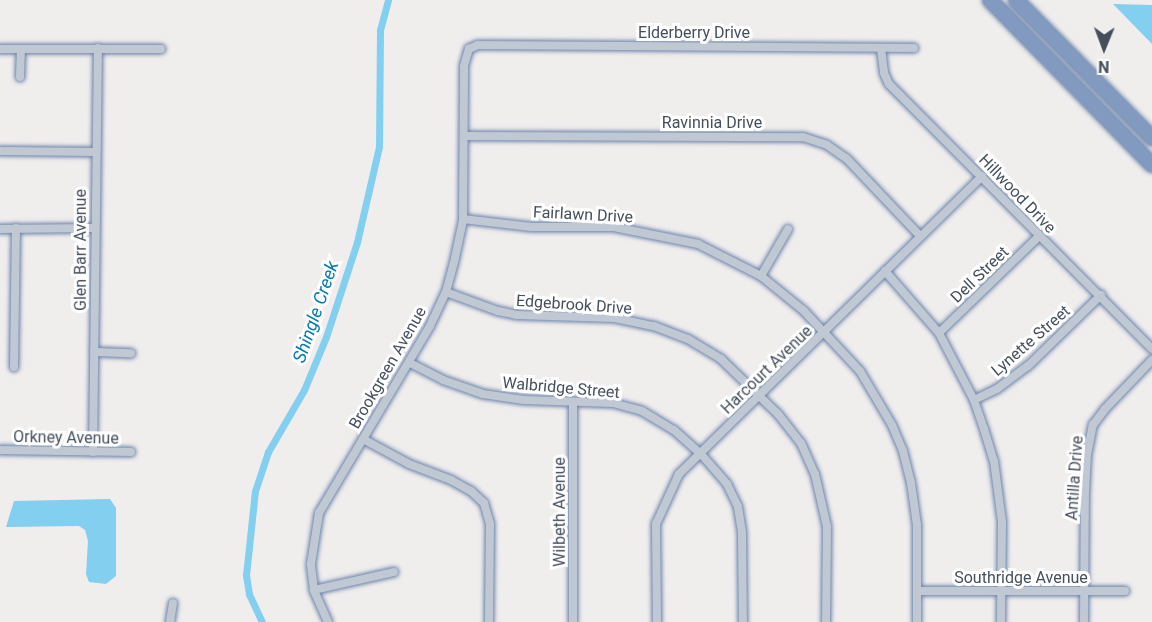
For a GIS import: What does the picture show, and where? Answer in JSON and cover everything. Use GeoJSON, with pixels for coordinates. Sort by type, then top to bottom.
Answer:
{"type":"FeatureCollection","features":[{"type":"Feature","properties":{"kind":"highway"},"geometry":{"type":"LineString","coordinates":[[990,0],[1152,165]]}},
{"type":"Feature","properties":{"kind":"highway"},"geometry":{"type":"LineString","coordinates":[[1016,0],[1152,138]]}},
{"type":"Feature","properties":{"kind":"street","name":"Elderberry Drive"},"geometry":{"type":"LineString","coordinates":[[473,46],[914,48]]}},
{"type":"Feature","properties":{"kind":"street","name":"Brookgreen Avenue"},"geometry":{"type":"LineString","coordinates":[[328,622],[314,591],[311,564],[319,513],[410,363],[446,292],[463,219],[464,66],[465,56],[473,46]]}},
{"type":"Feature","properties":{"kind":"street"},"geometry":{"type":"LineString","coordinates":[[0,48],[161,49]]}},
{"type":"Feature","properties":{"kind":"street","name":"Glen Barr Avenue"},"geometry":{"type":"LineString","coordinates":[[93,452],[98,48]]}},
{"type":"Feature","properties":{"kind":"street","name":"Hillwood Drive"},"geometry":{"type":"LineString","coordinates":[[881,48],[884,73],[889,84],[1039,236],[1101,295],[1152,349]]}},
{"type":"Feature","properties":{"kind":"street"},"geometry":{"type":"LineString","coordinates":[[20,77],[21,49]]}},
{"type":"Feature","properties":{"kind":"street","name":"Ravinnia Drive"},"geometry":{"type":"LineString","coordinates":[[464,136],[803,137],[827,145],[847,159],[920,236]]}},
{"type":"Feature","properties":{"kind":"street"},"geometry":{"type":"LineString","coordinates":[[0,152],[95,152]]}},
{"type":"Feature","properties":{"kind":"street","name":"Harcourt Avenue"},"geometry":{"type":"LineString","coordinates":[[657,622],[656,524],[665,498],[679,474],[702,454],[759,394],[825,332],[982,176]]}},
{"type":"Feature","properties":{"kind":"street","name":"Fairlawn Drive"},"geometry":{"type":"LineString","coordinates":[[463,219],[532,226],[614,227],[698,244],[761,276],[804,311],[860,371],[892,425],[903,452],[911,483],[917,525],[917,622]]}},
{"type":"Feature","properties":{"kind":"street"},"geometry":{"type":"LineString","coordinates":[[14,367],[16,228]]}},
{"type":"Feature","properties":{"kind":"street"},"geometry":{"type":"LineString","coordinates":[[0,229],[95,228]]}},
{"type":"Feature","properties":{"kind":"street"},"geometry":{"type":"LineString","coordinates":[[761,276],[788,229]]}},
{"type":"Feature","properties":{"kind":"street","name":"Dell Street"},"geometry":{"type":"LineString","coordinates":[[939,333],[1039,236]]}},
{"type":"Feature","properties":{"kind":"street"},"geometry":{"type":"LineString","coordinates":[[885,272],[939,333],[974,400],[994,461],[1002,522],[1001,622]]}},
{"type":"Feature","properties":{"kind":"street","name":"Edgebrook Drive"},"geometry":{"type":"LineString","coordinates":[[446,292],[498,311],[517,315],[615,318],[654,326],[704,348],[721,359],[759,394],[801,443],[815,474],[827,527],[826,622]]}},
{"type":"Feature","properties":{"kind":"street","name":"Lynette Street"},"geometry":{"type":"LineString","coordinates":[[974,400],[997,389],[1028,366],[1101,295]]}},
{"type":"Feature","properties":{"kind":"street"},"geometry":{"type":"LineString","coordinates":[[94,352],[131,352]]}},
{"type":"Feature","properties":{"kind":"street","name":"Antilla Drive"},"geometry":{"type":"LineString","coordinates":[[1084,622],[1085,492],[1087,455],[1093,425],[1105,409],[1152,360]]}},
{"type":"Feature","properties":{"kind":"street","name":"Walbridge Street"},"geometry":{"type":"LineString","coordinates":[[410,363],[443,380],[483,394],[524,400],[613,403],[642,411],[660,420],[702,454],[727,484],[738,507],[742,533],[742,622]]}},
{"type":"Feature","properties":{"kind":"street","name":"Wilbeth Avenue"},"geometry":{"type":"LineString","coordinates":[[573,402],[573,622]]}},
{"type":"Feature","properties":{"kind":"street"},"geometry":{"type":"LineString","coordinates":[[363,439],[409,464],[451,480],[471,491],[483,504],[490,524],[489,622]]}},
{"type":"Feature","properties":{"kind":"street","name":"Orkney Avenue"},"geometry":{"type":"LineString","coordinates":[[0,450],[131,452]]}},
{"type":"Feature","properties":{"kind":"street"},"geometry":{"type":"LineString","coordinates":[[314,591],[393,572]]}},
{"type":"Feature","properties":{"kind":"street","name":"Southridge Avenue"},"geometry":{"type":"LineString","coordinates":[[917,591],[1125,591]]}},
{"type":"Feature","properties":{"kind":"street"},"geometry":{"type":"LineString","coordinates":[[170,622],[173,603]]}},
{"type":"Feature","properties":{"kind":"water"},"geometry":{"type":"Polygon","coordinates":[[[1113,4],[1152,5],[1152,44],[1113,4]]]}},
{"type":"Feature","properties":{"kind":"water"},"geometry":{"type":"Polygon","coordinates":[[[110,499],[116,508],[116,576],[106,584],[89,582],[86,574],[88,541],[85,530],[79,526],[6,527],[14,501],[110,499]]]}},
{"type":"Feature","properties":{"kind":"waterway","name":"Shingle Creek"},"geometry":{"type":"LineString","coordinates":[[262,622],[249,594],[246,575],[255,491],[268,452],[304,390],[326,337],[357,242],[379,147],[380,30],[388,0]]}}]}
